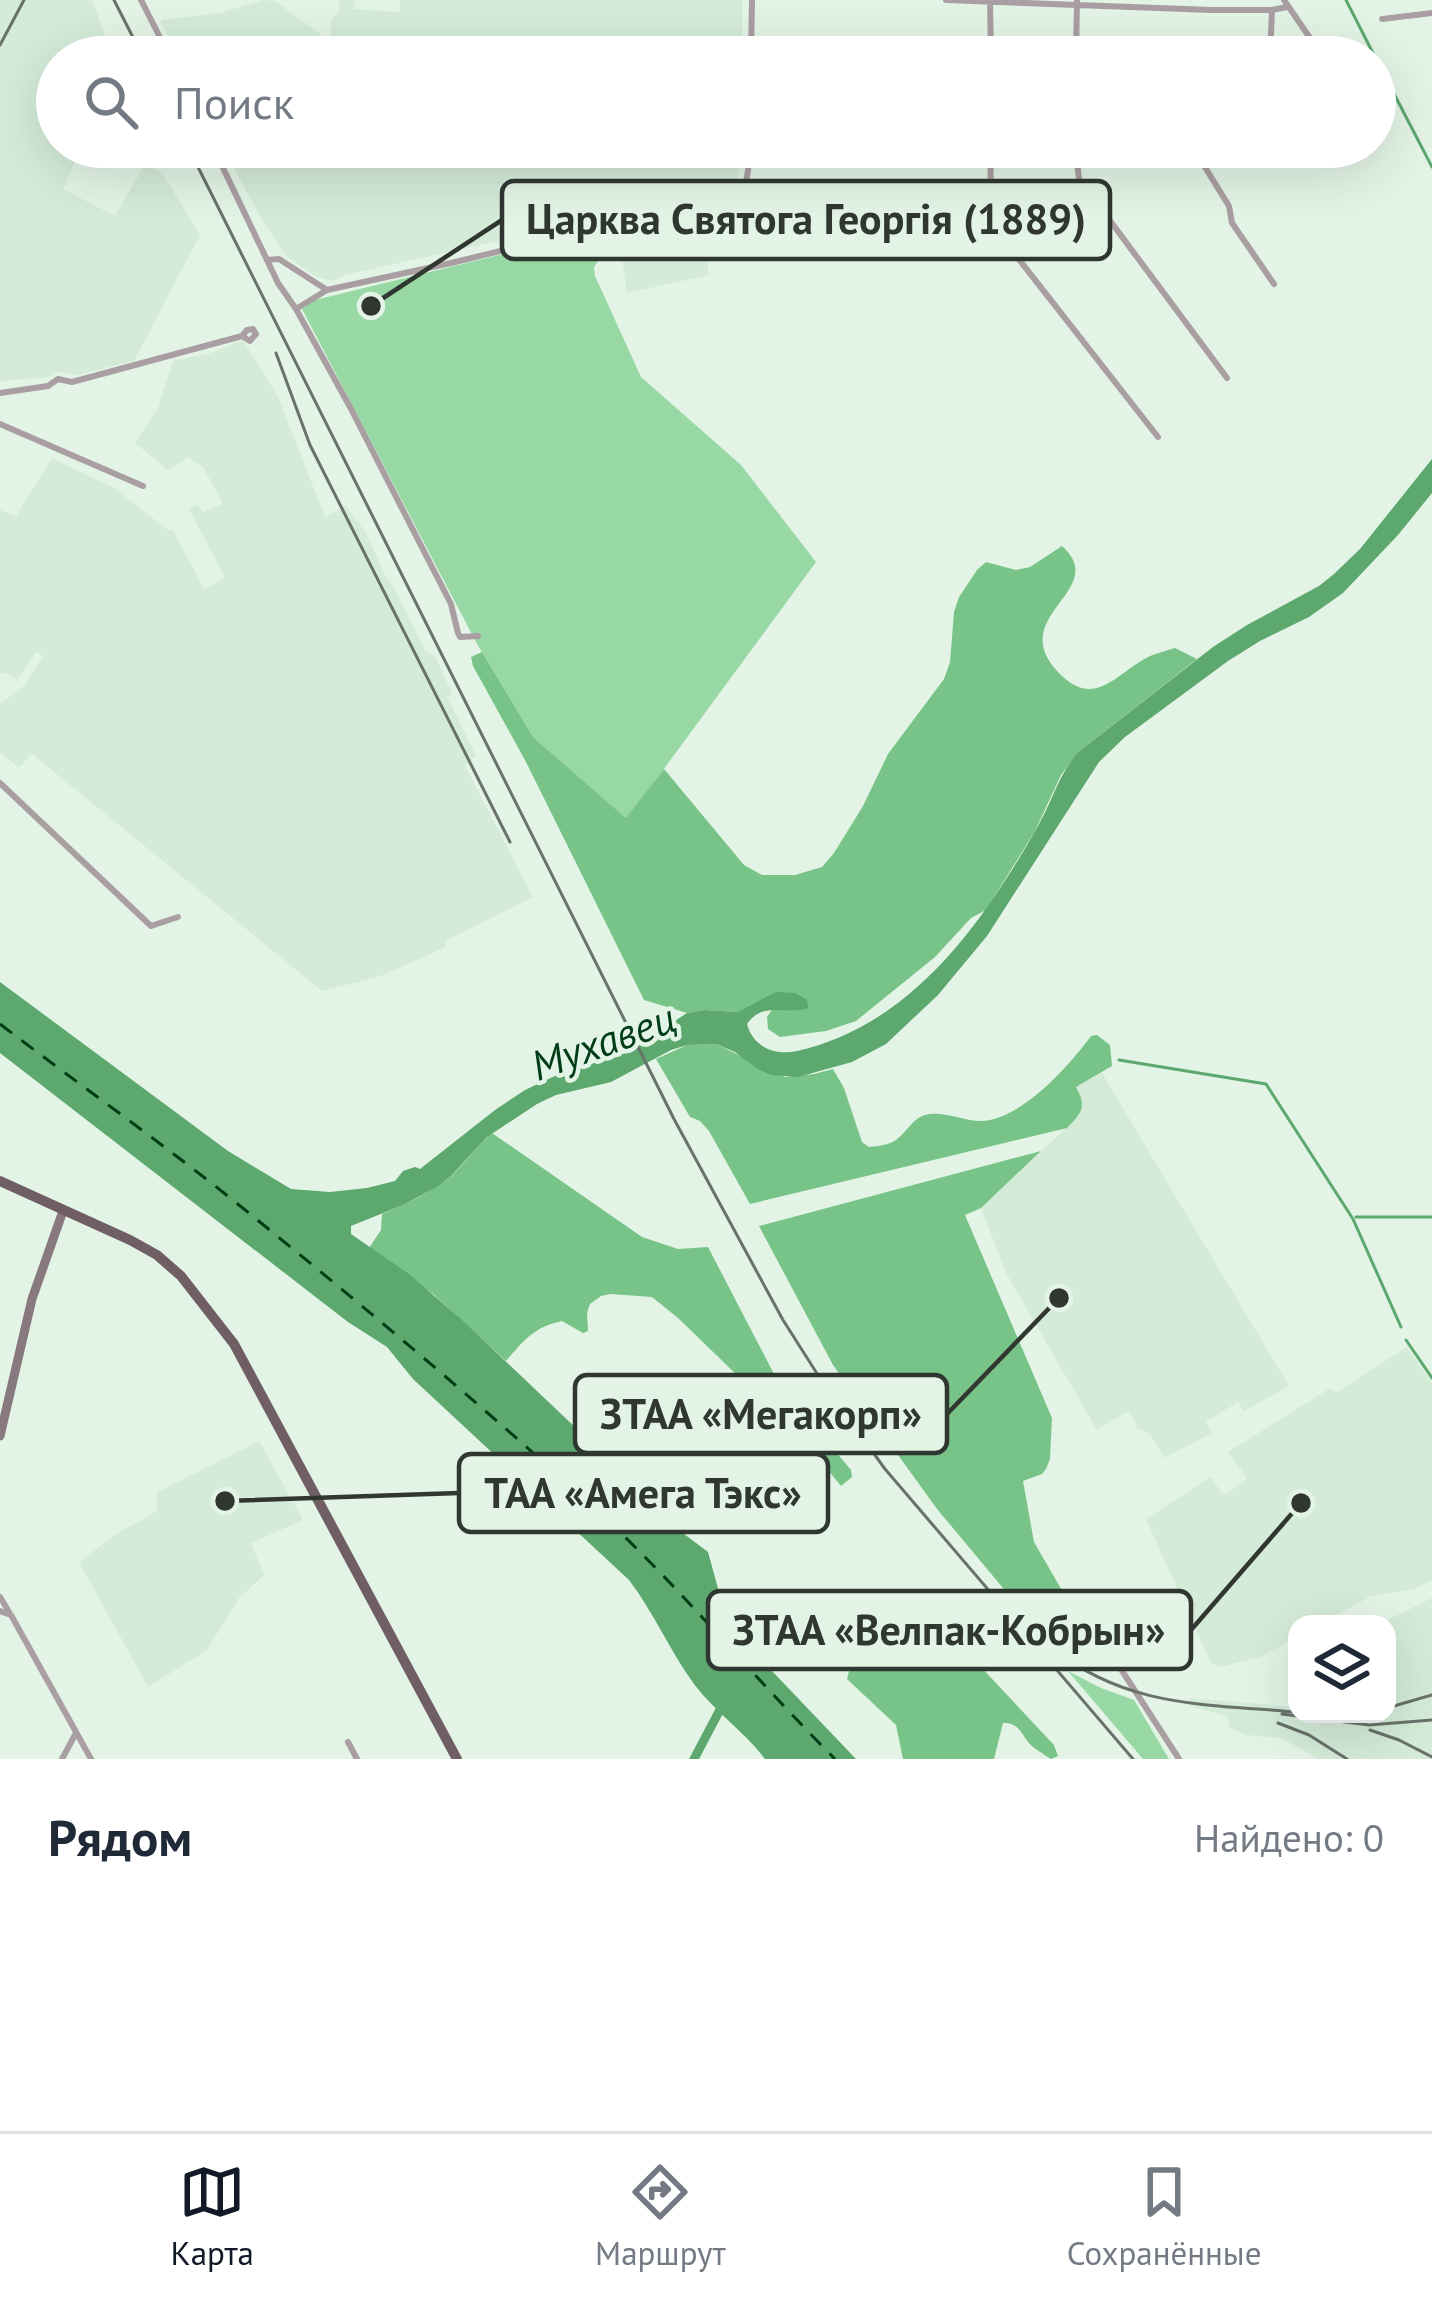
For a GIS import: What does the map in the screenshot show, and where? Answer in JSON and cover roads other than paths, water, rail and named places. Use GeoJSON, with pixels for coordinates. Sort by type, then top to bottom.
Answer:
{"type":"FeatureCollection","features":[{"type":"Feature","properties":{"kind":"main road"},"geometry":{"type":"LineString","coordinates":[[0,1181],[158,1255],[220,1323],[454,1757]]}},
{"type":"Feature","properties":{"kind":"main road"},"geometry":{"type":"LineString","coordinates":[[0,1436],[32,1299],[63,1211]]}},
{"type":"Feature","properties":{"kind":"street"},"geometry":{"type":"LineString","coordinates":[[141,0],[159,36]]}},
{"type":"Feature","properties":{"kind":"street"},"geometry":{"type":"LineString","coordinates":[[751,36],[752,0]]}},
{"type":"Feature","properties":{"kind":"street"},"geometry":{"type":"LineString","coordinates":[[946,0],[1271,10],[1286,3],[1309,36]]}},
{"type":"Feature","properties":{"kind":"street"},"geometry":{"type":"LineString","coordinates":[[990,0],[991,36]]}},
{"type":"Feature","properties":{"kind":"street"},"geometry":{"type":"LineString","coordinates":[[1076,36],[1077,3]]}},
{"type":"Feature","properties":{"kind":"street"},"geometry":{"type":"LineString","coordinates":[[1270,36],[1271,10]]}},
{"type":"Feature","properties":{"kind":"street"},"geometry":{"type":"LineString","coordinates":[[1382,19],[1432,13]]}},
{"type":"Feature","properties":{"kind":"street"},"geometry":{"type":"LineString","coordinates":[[223,168],[278,283],[344,394],[451,604],[460,637],[478,636]]}},
{"type":"Feature","properties":{"kind":"street"},"geometry":{"type":"LineString","coordinates":[[296,309],[327,290],[620,222],[725,204],[741,196],[748,168]]}},
{"type":"Feature","properties":{"kind":"street"},"geometry":{"type":"LineString","coordinates":[[991,168],[990,208],[997,230],[1158,437]]}},
{"type":"Feature","properties":{"kind":"street"},"geometry":{"type":"LineString","coordinates":[[1078,168],[1079,178],[1227,378]]}},
{"type":"Feature","properties":{"kind":"street"},"geometry":{"type":"LineString","coordinates":[[1205,168],[1229,206],[1232,223],[1274,284]]}},
{"type":"Feature","properties":{"kind":"street"},"geometry":{"type":"LineString","coordinates":[[267,260],[279,259],[327,290]]}},
{"type":"Feature","properties":{"kind":"street"},"geometry":{"type":"LineString","coordinates":[[0,393],[48,386],[58,379],[73,382],[242,336]]}},
{"type":"Feature","properties":{"kind":"street"},"geometry":{"type":"LineString","coordinates":[[0,424],[143,486]]}},
{"type":"Feature","properties":{"kind":"street"},"geometry":{"type":"LineString","coordinates":[[0,783],[151,926],[178,917]]}},
{"type":"Feature","properties":{"kind":"street"},"geometry":{"type":"LineString","coordinates":[[0,1597],[91,1759]]}},
{"type":"Feature","properties":{"kind":"street"},"geometry":{"type":"LineString","coordinates":[[0,1611],[11,1615]]}},
{"type":"Feature","properties":{"kind":"street"},"geometry":{"type":"LineString","coordinates":[[1097,1632],[1179,1759]]}},
{"type":"Feature","properties":{"kind":"street"},"geometry":{"type":"LineString","coordinates":[[62,1759],[76,1733]]}},
{"type":"Feature","properties":{"kind":"street"},"geometry":{"type":"LineString","coordinates":[[348,1742],[357,1759]]}},
{"type":"Feature","properties":{"kind":"waterway"},"geometry":{"type":"LineString","coordinates":[[1346,0],[1364,36]]}},
{"type":"Feature","properties":{"kind":"waterway"},"geometry":{"type":"LineString","coordinates":[[1396,98],[1432,167]]}},
{"type":"Feature","properties":{"kind":"waterway"},"geometry":{"type":"LineString","coordinates":[[1119,1060],[1266,1084],[1353,1219],[1401,1327]]}},
{"type":"Feature","properties":{"kind":"waterway"},"geometry":{"type":"LineString","coordinates":[[1356,1217],[1432,1217]]}},
{"type":"Feature","properties":{"kind":"waterway"},"geometry":{"type":"LineString","coordinates":[[1406,1340],[1432,1378]]}},
{"type":"Feature","properties":{"kind":"waterway"},"geometry":{"type":"LineString","coordinates":[[694,1759],[724,1702]]}},
{"type":"Feature","properties":{"kind":"railway"},"geometry":{"type":"LineString","coordinates":[[0,45],[24,0]]}},
{"type":"Feature","properties":{"kind":"railway"},"geometry":{"type":"LineString","coordinates":[[114,0],[132,36]]}},
{"type":"Feature","properties":{"kind":"railway"},"geometry":{"type":"LineString","coordinates":[[198,168],[674,1119],[783,1320],[885,1469],[1133,1759]]}},
{"type":"Feature","properties":{"kind":"railway"},"geometry":{"type":"LineString","coordinates":[[276,353],[310,445],[510,842]]}},
{"type":"Feature","properties":{"kind":"railway"},"geometry":{"type":"LineString","coordinates":[[1051,1647],[1079,1667],[1138,1692],[1199,1704],[1288,1711]]}},
{"type":"Feature","properties":{"kind":"railway"},"geometry":{"type":"LineString","coordinates":[[1396,1705],[1432,1695]]}},
{"type":"Feature","properties":{"kind":"railway"},"geometry":{"type":"LineString","coordinates":[[1282,1714],[1369,1725],[1432,1720]]}},
{"type":"Feature","properties":{"kind":"railway"},"geometry":{"type":"LineString","coordinates":[[1278,1723],[1309,1735],[1347,1759]]}},
{"type":"Feature","properties":{"kind":"railway"},"geometry":{"type":"LineString","coordinates":[[1370,1730],[1432,1757]]}},
{"type":"Feature","properties":{"kind":"place","name":"Царква Святога Георгія (1889)"},"geometry":{"type":"Point","coordinates":[371,306]}},
{"type":"Feature","properties":{"kind":"place","name":"ЗТАА «Мегакорп»"},"geometry":{"type":"Point","coordinates":[1059,1298]}},
{"type":"Feature","properties":{"kind":"place","name":"ТАА «Амега Тэкс»"},"geometry":{"type":"Point","coordinates":[225,1501]}},
{"type":"Feature","properties":{"kind":"place","name":"ЗТАА «Велпак-Кобрын»"},"geometry":{"type":"Point","coordinates":[1301,1503]}},
{"type":"Feature","properties":{"kind":"water label","name":"Мухавец"},"geometry":{"type":"Point","coordinates":[603,1041]}}]}
